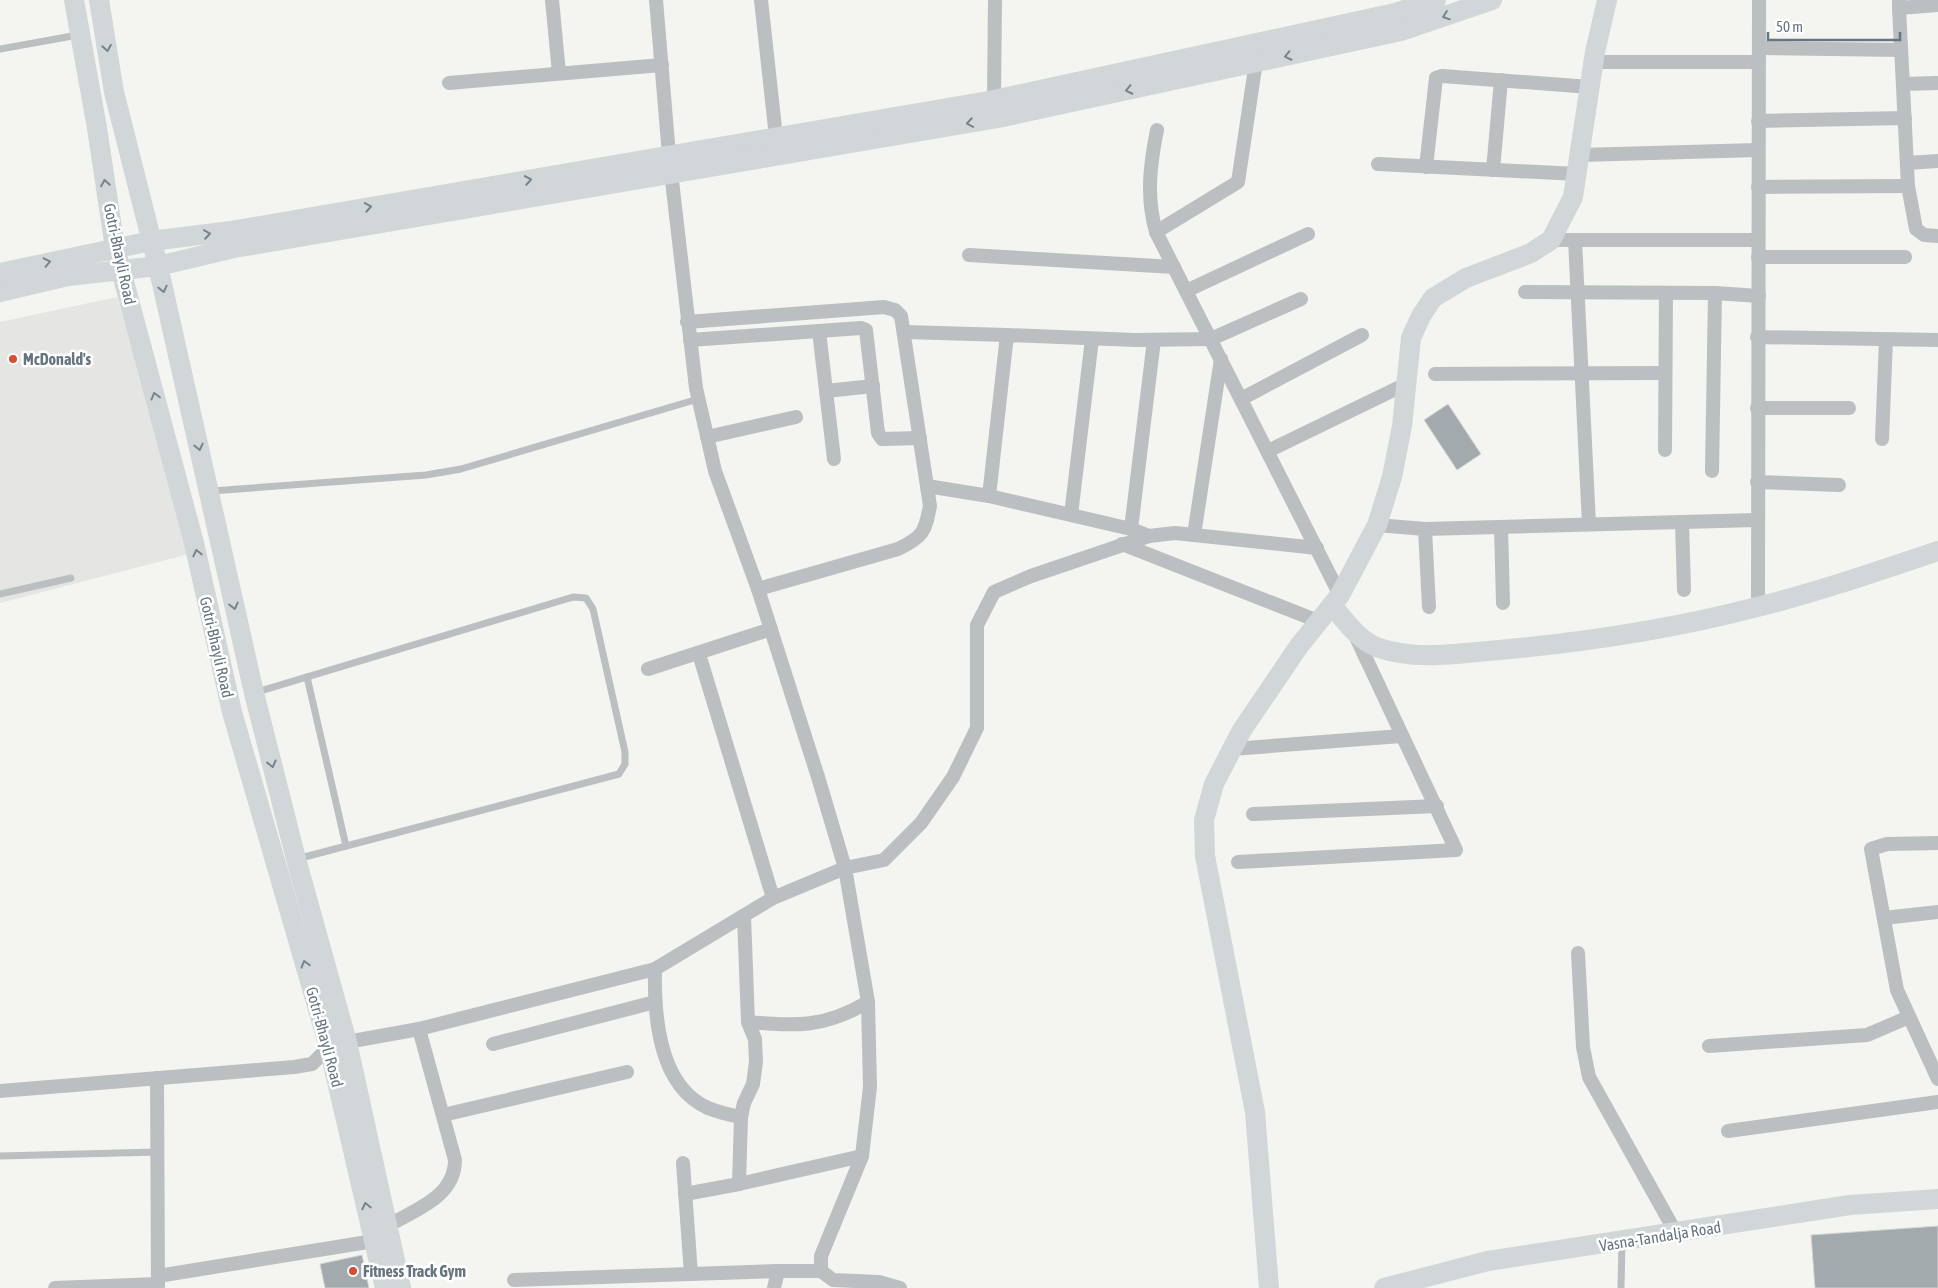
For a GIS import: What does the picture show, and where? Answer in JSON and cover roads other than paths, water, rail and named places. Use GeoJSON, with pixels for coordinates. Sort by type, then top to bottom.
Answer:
{"type":"FeatureCollection","features":[{"type":"Feature","properties":{"kind":"street","name":"Gotri-Bhayli Road"},"geometry":{"type":"LineString","coordinates":[[74,0],[115,248],[194,543],[232,712],[338,1045],[387,1226],[400,1288]]}},
{"type":"Feature","properties":{"kind":"street","name":"Gotri-Bhayli Road"},"geometry":{"type":"LineString","coordinates":[[99,0],[114,92],[158,266],[254,693],[296,859],[338,1045],[374,1241],[385,1288]]}},
{"type":"Feature","properties":{"kind":"street"},"geometry":{"type":"LineString","coordinates":[[552,0],[559,74]]}},
{"type":"Feature","properties":{"kind":"street"},"geometry":{"type":"LineString","coordinates":[[656,0],[670,165],[698,399],[715,471],[758,589],[845,868],[868,1002],[870,1087],[862,1156],[821,1256],[821,1271]]}},
{"type":"Feature","properties":{"kind":"street"},"geometry":{"type":"LineString","coordinates":[[761,0],[776,137]]}},
{"type":"Feature","properties":{"kind":"street"},"geometry":{"type":"LineString","coordinates":[[994,100],[995,0]]}},
{"type":"Feature","properties":{"kind":"street"},"geometry":{"type":"LineString","coordinates":[[0,292],[68,276],[158,266],[234,248],[670,165],[776,137],[994,100],[1395,13],[1436,0]]}},
{"type":"Feature","properties":{"kind":"street"},"geometry":{"type":"LineString","coordinates":[[0,273],[151,241],[231,231],[998,118],[1401,31],[1492,0]]}},
{"type":"Feature","properties":{"kind":"street"},"geometry":{"type":"LineString","coordinates":[[1269,1288],[1255,1112],[1205,856],[1204,820],[1214,784],[1242,730],[1293,654],[1336,600],[1377,525],[1392,477],[1402,426],[1411,338],[1421,316],[1434,298],[1466,278],[1531,253],[1551,240],[1573,197],[1594,62],[1607,0]]}},
{"type":"Feature","properties":{"kind":"street"},"geometry":{"type":"LineString","coordinates":[[1758,607],[1759,0]]}},
{"type":"Feature","properties":{"kind":"street"},"geometry":{"type":"LineString","coordinates":[[1938,5],[1899,4],[1908,186],[1916,229],[1924,236],[1938,236]]}},
{"type":"Feature","properties":{"kind":"street"},"geometry":{"type":"LineString","coordinates":[[1156,232],[1238,182],[1258,43]]}},
{"type":"Feature","properties":{"kind":"street"},"geometry":{"type":"LineString","coordinates":[[1594,62],[1901,50]]}},
{"type":"Feature","properties":{"kind":"street"},"geometry":{"type":"LineString","coordinates":[[449,83],[662,65]]}},
{"type":"Feature","properties":{"kind":"street"},"geometry":{"type":"LineString","coordinates":[[1426,167],[1436,78],[1442,76],[1590,87]]}},
{"type":"Feature","properties":{"kind":"street"},"geometry":{"type":"LineString","coordinates":[[1493,170],[1500,80]]}},
{"type":"Feature","properties":{"kind":"street"},"geometry":{"type":"LineString","coordinates":[[1903,84],[1938,83]]}},
{"type":"Feature","properties":{"kind":"street"},"geometry":{"type":"LineString","coordinates":[[1758,120],[1905,118]]}},
{"type":"Feature","properties":{"kind":"street"},"geometry":{"type":"LineString","coordinates":[[1157,130],[1149,190],[1156,232],[1317,548],[1336,600],[1352,628],[1456,850],[1238,862]]}},
{"type":"Feature","properties":{"kind":"street"},"geometry":{"type":"LineString","coordinates":[[1378,164],[1493,170],[1758,150]]}},
{"type":"Feature","properties":{"kind":"street"},"geometry":{"type":"LineString","coordinates":[[1907,163],[1938,161]]}},
{"type":"Feature","properties":{"kind":"street"},"geometry":{"type":"LineString","coordinates":[[1758,187],[1908,186]]}},
{"type":"Feature","properties":{"kind":"street"},"geometry":{"type":"LineString","coordinates":[[1186,291],[1308,234]]}},
{"type":"Feature","properties":{"kind":"street"},"geometry":{"type":"LineString","coordinates":[[1551,240],[1758,240]]}},
{"type":"Feature","properties":{"kind":"street"},"geometry":{"type":"LineString","coordinates":[[1575,240],[1589,524]]}},
{"type":"Feature","properties":{"kind":"street"},"geometry":{"type":"LineString","coordinates":[[969,255],[1174,268]]}},
{"type":"Feature","properties":{"kind":"street"},"geometry":{"type":"LineString","coordinates":[[1758,257],[1905,257]]}},
{"type":"Feature","properties":{"kind":"street"},"geometry":{"type":"LineString","coordinates":[[1525,292],[1715,293],[1759,296]]}},
{"type":"Feature","properties":{"kind":"street"},"geometry":{"type":"LineString","coordinates":[[1666,293],[1666,450]]}},
{"type":"Feature","properties":{"kind":"street"},"geometry":{"type":"LineString","coordinates":[[1712,471],[1715,293]]}},
{"type":"Feature","properties":{"kind":"street"},"geometry":{"type":"LineString","coordinates":[[905,332],[1092,339],[1211,339],[1301,299]]}},
{"type":"Feature","properties":{"kind":"street"},"geometry":{"type":"LineString","coordinates":[[688,322],[884,308],[894,310],[901,316],[905,332],[930,506],[925,530],[914,542],[898,549],[758,589]]}},
{"type":"Feature","properties":{"kind":"street"},"geometry":{"type":"LineString","coordinates":[[690,340],[861,328],[866,330],[878,433],[882,439],[920,438]]}},
{"type":"Feature","properties":{"kind":"street"},"geometry":{"type":"LineString","coordinates":[[819,331],[834,459]]}},
{"type":"Feature","properties":{"kind":"street"},"geometry":{"type":"LineString","coordinates":[[989,496],[1007,335]]}},
{"type":"Feature","properties":{"kind":"street"},"geometry":{"type":"LineString","coordinates":[[1241,399],[1362,335]]}},
{"type":"Feature","properties":{"kind":"street"},"geometry":{"type":"LineString","coordinates":[[1757,338],[1938,340]]}},
{"type":"Feature","properties":{"kind":"street"},"geometry":{"type":"LineString","coordinates":[[1071,515],[1092,339]]}},
{"type":"Feature","properties":{"kind":"street"},"geometry":{"type":"LineString","coordinates":[[1131,529],[1154,340]]}},
{"type":"Feature","properties":{"kind":"street"},"geometry":{"type":"LineString","coordinates":[[1882,439],[1886,340]]}},
{"type":"Feature","properties":{"kind":"street"},"geometry":{"type":"LineString","coordinates":[[1194,535],[1221,359]]}},
{"type":"Feature","properties":{"kind":"street"},"geometry":{"type":"LineString","coordinates":[[1435,374],[1666,373]]}},
{"type":"Feature","properties":{"kind":"street"},"geometry":{"type":"LineString","coordinates":[[1268,451],[1406,384]]}},
{"type":"Feature","properties":{"kind":"street"},"geometry":{"type":"LineString","coordinates":[[826,391],[873,386]]}},
{"type":"Feature","properties":{"kind":"street"},"geometry":{"type":"LineString","coordinates":[[1757,408],[1849,408]]}},
{"type":"Feature","properties":{"kind":"street"},"geometry":{"type":"LineString","coordinates":[[707,436],[796,417]]}},
{"type":"Feature","properties":{"kind":"street"},"geometry":{"type":"LineString","coordinates":[[1757,482],[1839,485]]}},
{"type":"Feature","properties":{"kind":"street"},"geometry":{"type":"LineString","coordinates":[[927,486],[989,496],[1131,529],[1149,536]]}},
{"type":"Feature","properties":{"kind":"street"},"geometry":{"type":"LineString","coordinates":[[1377,525],[1425,529],[1757,520]]}},
{"type":"Feature","properties":{"kind":"street"},"geometry":{"type":"LineString","coordinates":[[1682,522],[1684,590]]}},
{"type":"Feature","properties":{"kind":"street"},"geometry":{"type":"LineString","coordinates":[[1501,526],[1503,603]]}},
{"type":"Feature","properties":{"kind":"street"},"geometry":{"type":"LineString","coordinates":[[1425,529],[1429,607]]}},
{"type":"Feature","properties":{"kind":"street"},"geometry":{"type":"LineString","coordinates":[[0,1091],[312,1064],[338,1045],[418,1029],[656,969],[773,898],[845,868],[884,860],[921,823],[953,777],[977,728],[977,625],[994,592],[1031,576],[1149,536],[1175,533],[1317,548]]}},
{"type":"Feature","properties":{"kind":"street"},"geometry":{"type":"LineString","coordinates":[[1122,544],[1318,622]]}},
{"type":"Feature","properties":{"kind":"street"},"geometry":{"type":"LineString","coordinates":[[1352,628],[1378,648],[1404,654],[1435,656],[1565,644],[1712,618],[1758,607],[1830,587],[1938,550]]}},
{"type":"Feature","properties":{"kind":"street"},"geometry":{"type":"LineString","coordinates":[[648,669],[699,654],[771,629]]}},
{"type":"Feature","properties":{"kind":"street"},"geometry":{"type":"LineString","coordinates":[[699,654],[773,898]]}},
{"type":"Feature","properties":{"kind":"street"},"geometry":{"type":"LineString","coordinates":[[1232,749],[1401,736]]}},
{"type":"Feature","properties":{"kind":"street"},"geometry":{"type":"LineString","coordinates":[[1253,814],[1437,806]]}},
{"type":"Feature","properties":{"kind":"street"},"geometry":{"type":"LineString","coordinates":[[1938,843],[1887,844],[1871,849],[1897,990],[1938,1079]]}},
{"type":"Feature","properties":{"kind":"street"},"geometry":{"type":"LineString","coordinates":[[1884,918],[1938,912]]}},
{"type":"Feature","properties":{"kind":"street"},"geometry":{"type":"LineString","coordinates":[[739,1184],[741,1117],[744,1103],[753,1084],[756,1062],[755,1039],[748,1022],[744,916]]}},
{"type":"Feature","properties":{"kind":"street"},"geometry":{"type":"LineString","coordinates":[[1578,953],[1583,1047],[1589,1077],[1676,1233]]}},
{"type":"Feature","properties":{"kind":"street"},"geometry":{"type":"LineString","coordinates":[[656,969],[655,1002],[670,1070],[688,1094],[706,1107],[741,1117]]}},
{"type":"Feature","properties":{"kind":"street"},"geometry":{"type":"LineString","coordinates":[[493,1044],[655,1002]]}},
{"type":"Feature","properties":{"kind":"street"},"geometry":{"type":"LineString","coordinates":[[748,1022],[811,1024],[845,1016],[868,1002]]}},
{"type":"Feature","properties":{"kind":"street"},"geometry":{"type":"LineString","coordinates":[[1709,1046],[1866,1034],[1909,1017]]}},
{"type":"Feature","properties":{"kind":"street"},"geometry":{"type":"LineString","coordinates":[[387,1226],[441,1194],[450,1184],[455,1174],[456,1160],[418,1029]]}},
{"type":"Feature","properties":{"kind":"street"},"geometry":{"type":"LineString","coordinates":[[443,1115],[627,1072]]}},
{"type":"Feature","properties":{"kind":"street"},"geometry":{"type":"LineString","coordinates":[[157,1078],[158,1283]]}},
{"type":"Feature","properties":{"kind":"street"},"geometry":{"type":"LineString","coordinates":[[1728,1131],[1938,1102]]}},
{"type":"Feature","properties":{"kind":"street"},"geometry":{"type":"LineString","coordinates":[[685,1194],[739,1184],[862,1156]]}},
{"type":"Feature","properties":{"kind":"street"},"geometry":{"type":"LineString","coordinates":[[683,1163],[691,1274]]}},
{"type":"Feature","properties":{"kind":"street","name":"Vasna-Tandalja Road"},"geometry":{"type":"LineString","coordinates":[[1384,1288],[1442,1276],[1488,1262],[1850,1205],[1938,1199]]}},
{"type":"Feature","properties":{"kind":"street"},"geometry":{"type":"LineString","coordinates":[[55,1288],[158,1283],[374,1241]]}},
{"type":"Feature","properties":{"kind":"street"},"geometry":{"type":"LineString","coordinates":[[774,1288],[778,1271]]}},
{"type":"Feature","properties":{"kind":"street"},"geometry":{"type":"LineString","coordinates":[[514,1280],[570,1283],[691,1274],[821,1271],[833,1280],[880,1282],[900,1288]]}},
{"type":"Feature","properties":{"kind":"lane"},"geometry":{"type":"LineString","coordinates":[[0,49],[80,35]]}},
{"type":"Feature","properties":{"kind":"lane"},"geometry":{"type":"LineString","coordinates":[[209,491],[426,475],[462,469],[698,399]]}},
{"type":"Feature","properties":{"kind":"lane"},"geometry":{"type":"LineString","coordinates":[[0,594],[70,578]]}},
{"type":"Feature","properties":{"kind":"lane"},"geometry":{"type":"LineString","coordinates":[[254,693],[573,597],[586,598],[595,619],[625,752],[625,764],[619,774],[296,859]]}},
{"type":"Feature","properties":{"kind":"lane"},"geometry":{"type":"LineString","coordinates":[[307,677],[346,846]]}},
{"type":"Feature","properties":{"kind":"lane"},"geometry":{"type":"LineString","coordinates":[[0,1156],[158,1152]]}},
{"type":"Feature","properties":{"kind":"lane"},"geometry":{"type":"LineString","coordinates":[[1621,1288],[1622,1241]]}},
{"type":"Feature","properties":{"kind":"place","name":"McDonald's"},"geometry":{"type":"Point","coordinates":[13,359]}},
{"type":"Feature","properties":{"kind":"place","name":"Fitness Track Gym"},"geometry":{"type":"Point","coordinates":[353,1271]}}]}
